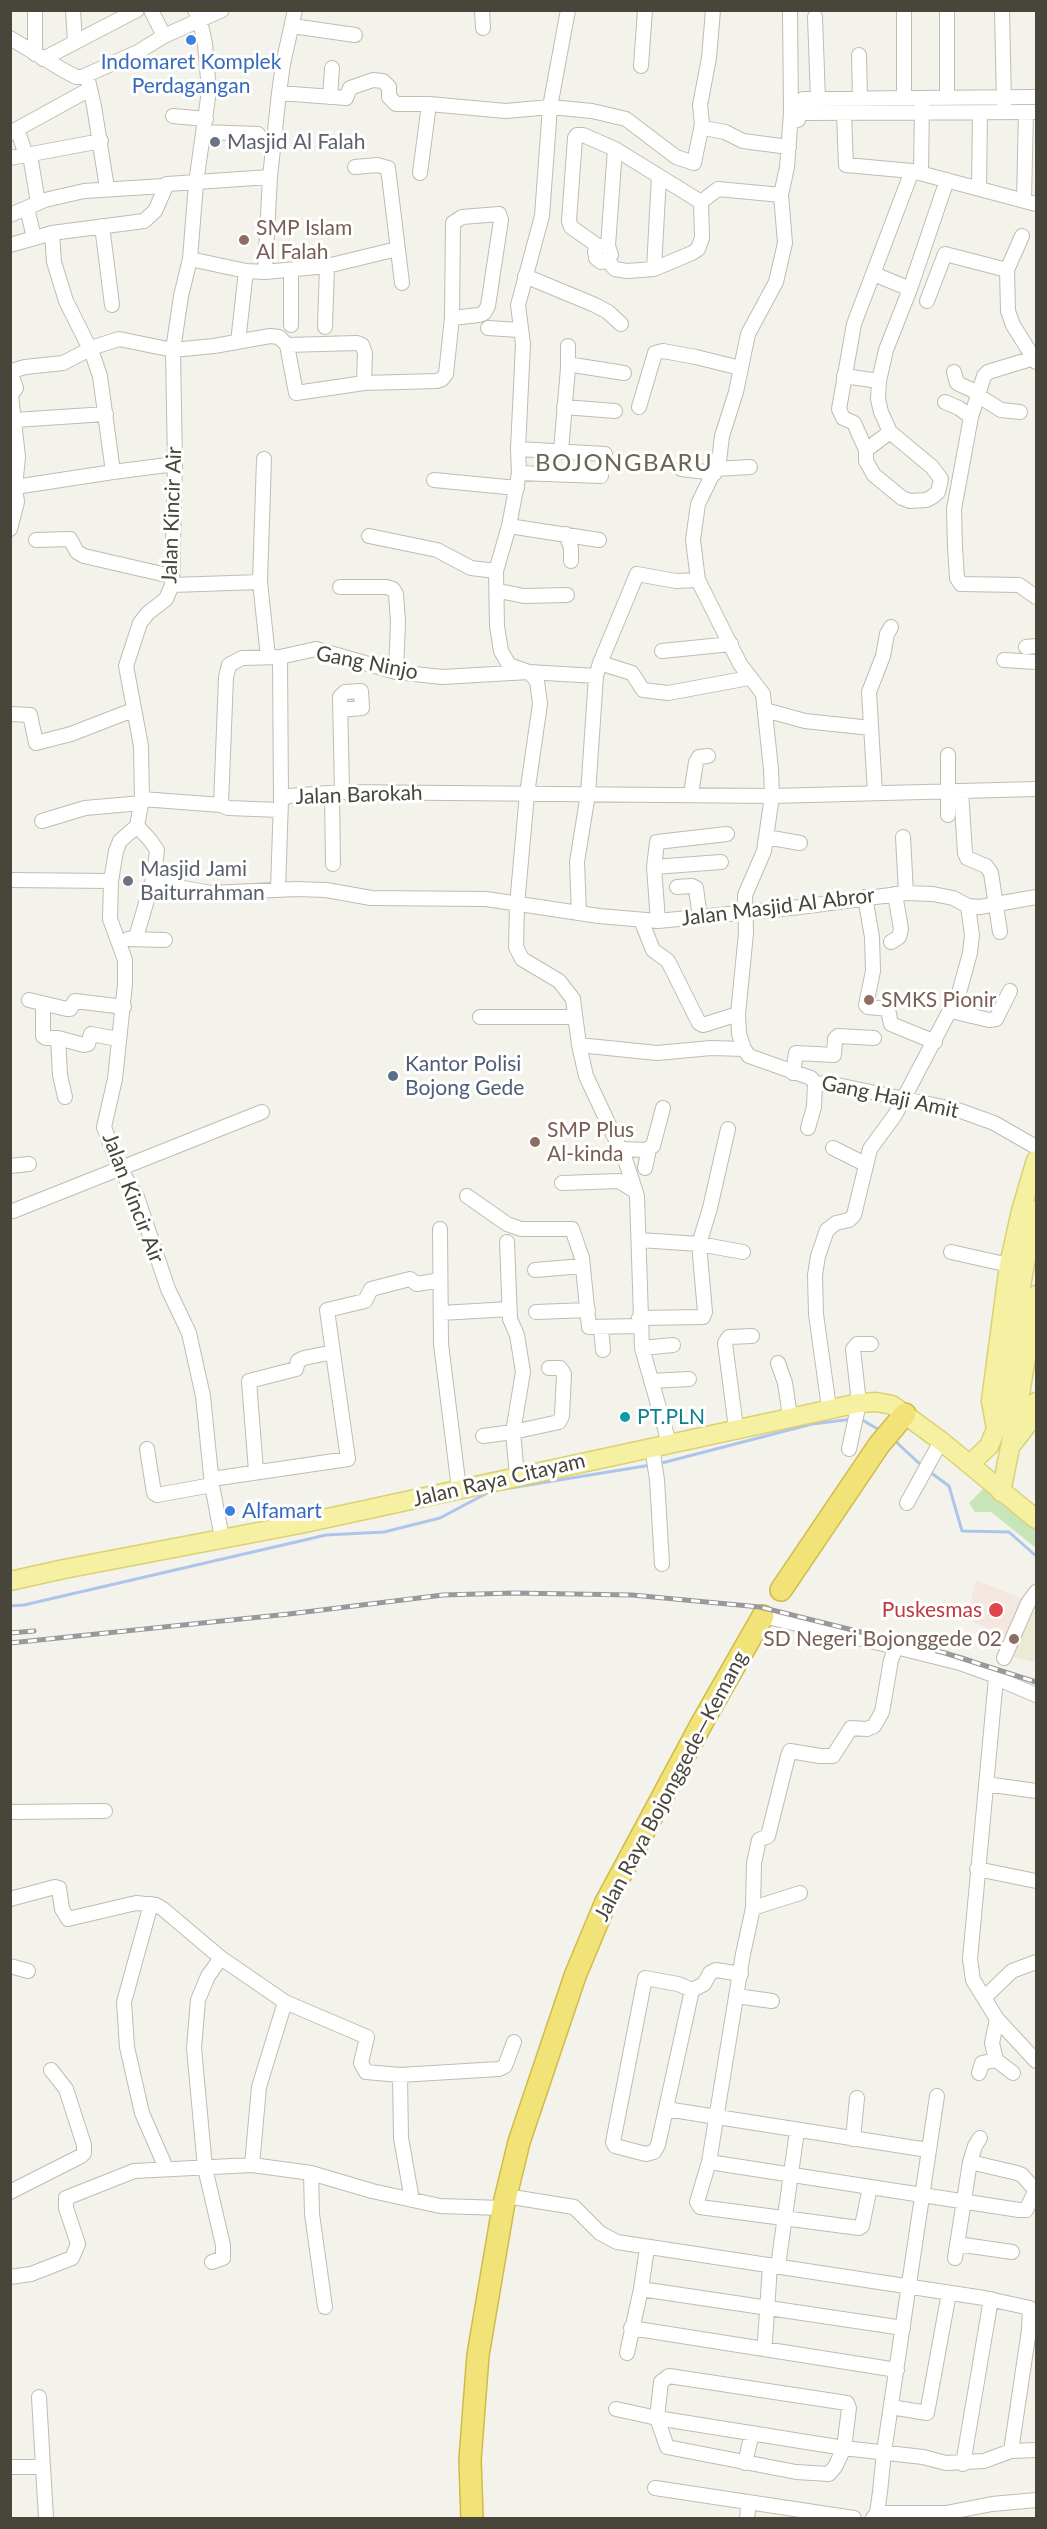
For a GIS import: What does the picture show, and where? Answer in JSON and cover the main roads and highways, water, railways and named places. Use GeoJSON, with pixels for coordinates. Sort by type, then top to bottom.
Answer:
{"type":"FeatureCollection","features":[{"type":"Feature","properties":{"kind":"highway"},"geometry":{"type":"LineString","coordinates":[[781,1590],[879,1445],[899,1420]]}},
{"type":"Feature","properties":{"kind":"highway","name":"Jalan Raya Bojonggede—Kemang"},"geometry":{"type":"LineString","coordinates":[[472,2518],[470,2460],[478,2355],[505,2202],[519,2142],[575,1976],[605,1904],[698,1731],[764,1616]]}},
{"type":"Feature","properties":{"kind":"main road"},"geometry":{"type":"LineString","coordinates":[[970,1464],[989,1446],[996,1429],[1016,1255],[1036,1160]]}},
{"type":"Feature","properties":{"kind":"main road"},"geometry":{"type":"LineString","coordinates":[[1016,1255],[1036,1210]]}},
{"type":"Feature","properties":{"kind":"main road"},"geometry":{"type":"LineString","coordinates":[[1001,1492],[1036,1295]]}},
{"type":"Feature","properties":{"kind":"main road"},"geometry":{"type":"LineString","coordinates":[[1010,1447],[1030,1421],[1036,1402]]}},
{"type":"Feature","properties":{"kind":"main road","name":"Jalan Raya Citayam"},"geometry":{"type":"LineString","coordinates":[[14,1584],[517,1476],[658,1449],[736,1428],[829,1408],[892,1405],[899,1420],[941,1441],[1036,1519]]}},
{"type":"Feature","properties":{"kind":"waterway"},"geometry":{"type":"LineString","coordinates":[[859,1418],[881,1431]]}},
{"type":"Feature","properties":{"kind":"waterway"},"geometry":{"type":"LineString","coordinates":[[658,1464],[812,1424],[853,1419]]}},
{"type":"Feature","properties":{"kind":"waterway"},"geometry":{"type":"LineString","coordinates":[[894,1440],[922,1466]]}},
{"type":"Feature","properties":{"kind":"waterway"},"geometry":{"type":"LineString","coordinates":[[504,1489],[651,1465]]}},
{"type":"Feature","properties":{"kind":"waterway"},"geometry":{"type":"LineString","coordinates":[[930,1472],[949,1486],[962,1531],[1009,1532],[1036,1556]]}},
{"type":"Feature","properties":{"kind":"waterway"},"geometry":{"type":"LineString","coordinates":[[10,1606],[24,1605],[326,1535],[384,1532],[440,1518],[491,1491]]}},
{"type":"Feature","properties":{"kind":"railway"},"geometry":{"type":"LineString","coordinates":[[10,1643],[289,1614],[443,1595],[514,1593],[632,1595],[760,1607],[945,1653],[1036,1682]]}},
{"type":"Feature","properties":{"kind":"railway"},"geometry":{"type":"LineString","coordinates":[[10,1633],[34,1631]]}},
{"type":"Feature","properties":{"kind":"place","name":"Indomaret Komplek Perdagangan"},"geometry":{"type":"Point","coordinates":[191,40]}},
{"type":"Feature","properties":{"kind":"place","name":"Masjid Al Falah"},"geometry":{"type":"Point","coordinates":[215,142]}},
{"type":"Feature","properties":{"kind":"place","name":"SMP Islam Al Falah"},"geometry":{"type":"Point","coordinates":[244,240]}},
{"type":"Feature","properties":{"kind":"place","name":"Masjid Jami Baiturrahman"},"geometry":{"type":"Point","coordinates":[128,881]}},
{"type":"Feature","properties":{"kind":"place","name":"SMKS Pionir"},"geometry":{"type":"Point","coordinates":[869,1000]}},
{"type":"Feature","properties":{"kind":"place","name":"Kantor Polisi Bojong Gede"},"geometry":{"type":"Point","coordinates":[393,1076]}},
{"type":"Feature","properties":{"kind":"place","name":"SMP Plus Al-kinda"},"geometry":{"type":"Point","coordinates":[535,1142]}},
{"type":"Feature","properties":{"kind":"place","name":"PT.PLN"},"geometry":{"type":"Point","coordinates":[625,1417]}},
{"type":"Feature","properties":{"kind":"place","name":"Alfamart"},"geometry":{"type":"Point","coordinates":[230,1511]}},
{"type":"Feature","properties":{"kind":"place","name":"Puskesmas"},"geometry":{"type":"Point","coordinates":[996,1610]}},
{"type":"Feature","properties":{"kind":"place","name":"SD Negeri Bojonggede 02"},"geometry":{"type":"Point","coordinates":[1014,1639]}},
{"type":"Feature","properties":{"kind":"district","name":"BOJONGBARU"},"geometry":{"type":"Point","coordinates":[624,463]}}]}
